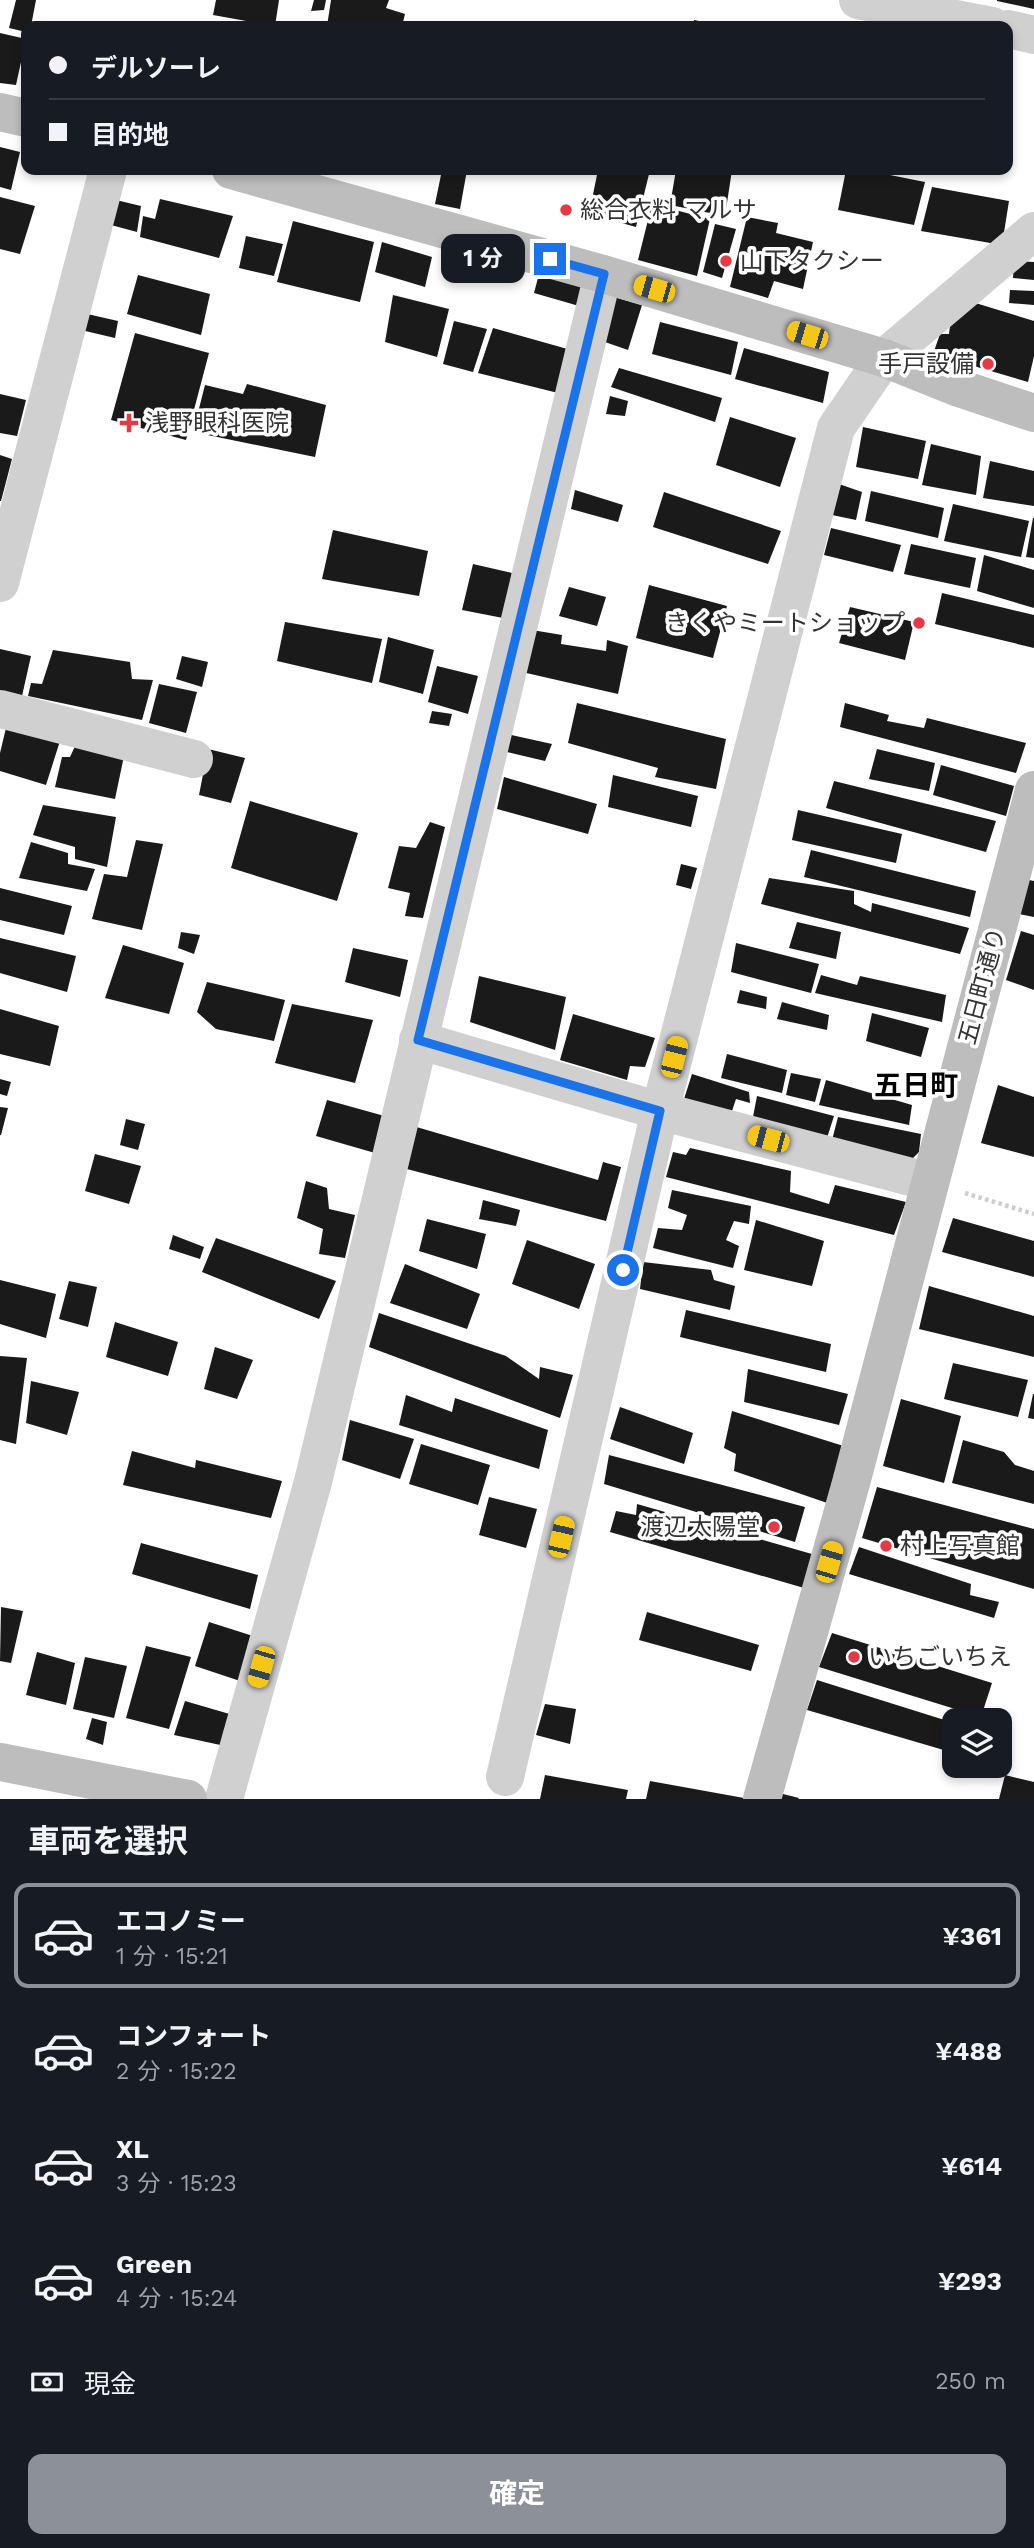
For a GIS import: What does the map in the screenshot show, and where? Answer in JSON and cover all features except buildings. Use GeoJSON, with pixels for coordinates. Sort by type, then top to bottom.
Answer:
{"type":"FeatureCollection","features":[{"type":"Feature","properties":{"kind":"street"},"geometry":{"type":"LineString","coordinates":[[858,0],[966,21]]}},
{"type":"Feature","properties":{"kind":"street"},"geometry":{"type":"LineString","coordinates":[[1013,30],[1034,35]]}},
{"type":"Feature","properties":{"kind":"street"},"geometry":{"type":"LineString","coordinates":[[0,112],[21,117]]}},
{"type":"Feature","properties":{"kind":"street"},"geometry":{"type":"LineString","coordinates":[[0,583],[107,175]]}},
{"type":"Feature","properties":{"kind":"street"},"geometry":{"type":"LineString","coordinates":[[249,175],[604,274],[884,358],[959,388],[1034,413]]}},
{"type":"Feature","properties":{"kind":"street"},"geometry":{"type":"LineString","coordinates":[[505,1777],[660,1111],[836,428],[884,358],[1034,231]]}},
{"type":"Feature","properties":{"kind":"street"},"geometry":{"type":"LineString","coordinates":[[224,1799],[313,1482],[604,274]]}},
{"type":"Feature","properties":{"kind":"street"},"geometry":{"type":"LineString","coordinates":[[0,709],[194,759]]}},
{"type":"Feature","properties":{"kind":"street","name":"五日町通り"},"geometry":{"type":"LineString","coordinates":[[762,1799],[851,1483],[1034,790]]}},
{"type":"Feature","properties":{"kind":"street"},"geometry":{"type":"LineString","coordinates":[[418,1040],[660,1111],[930,1182]]}},
{"type":"Feature","properties":{"kind":"street"},"geometry":{"type":"LineString","coordinates":[[0,1762],[188,1799]]}},
{"type":"Feature","properties":{"kind":"path"},"geometry":{"type":"LineString","coordinates":[[930,1182],[1034,1214]]}},
{"type":"Feature","properties":{"kind":"place","name":"総合衣料 マルサ"},"geometry":{"type":"Point","coordinates":[566,210]}},
{"type":"Feature","properties":{"kind":"place","name":"山下タクシー"},"geometry":{"type":"Point","coordinates":[726,261]}},
{"type":"Feature","properties":{"kind":"place","name":"手戸設備"},"geometry":{"type":"Point","coordinates":[988,364]}},
{"type":"Feature","properties":{"kind":"place","name":"浅野眼科医院"},"geometry":{"type":"Point","coordinates":[129,423]}},
{"type":"Feature","properties":{"kind":"place","name":"きくやミートショップ"},"geometry":{"type":"Point","coordinates":[919,623]}},
{"type":"Feature","properties":{"kind":"place","name":"渡辺太陽堂"},"geometry":{"type":"Point","coordinates":[774,1527]}},
{"type":"Feature","properties":{"kind":"place","name":"村上写真館"},"geometry":{"type":"Point","coordinates":[886,1546]}},
{"type":"Feature","properties":{"kind":"place","name":"いちごいちえ"},"geometry":{"type":"Point","coordinates":[854,1657]}},
{"type":"Feature","properties":{"kind":"district","name":"五日町"},"geometry":{"type":"Point","coordinates":[916,1085]}},
{"type":"Feature","properties":{"kind":"route"},"geometry":{"type":"LineString","coordinates":[[550,259],[604,274],[418,1040],[660,1111],[623,1270]]}}]}
